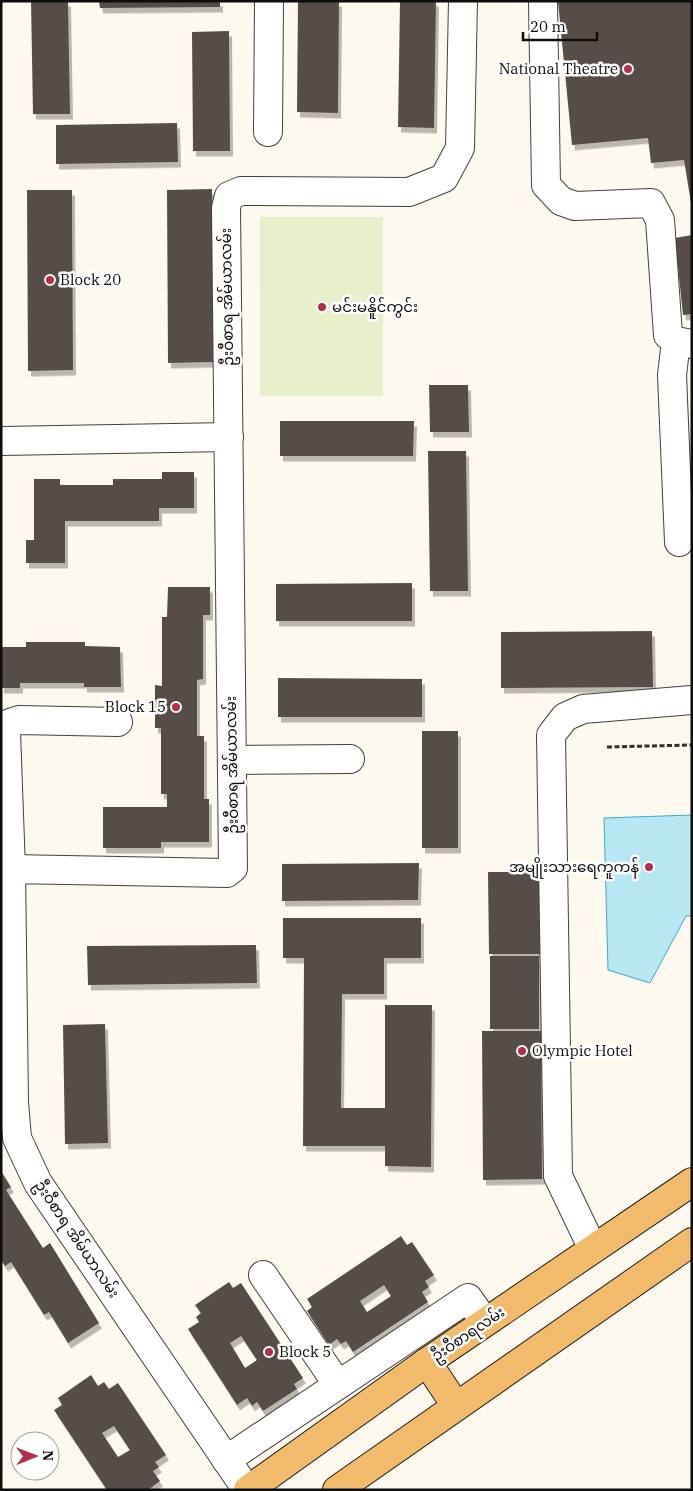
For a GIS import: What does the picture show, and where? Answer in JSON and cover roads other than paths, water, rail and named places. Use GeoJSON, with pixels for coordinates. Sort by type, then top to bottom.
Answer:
{"type":"FeatureCollection","features":[{"type":"Feature","properties":{"kind":"main road","name":"ဦးဝီစာရလမ်း"},"geometry":{"type":"LineString","coordinates":[[248,1490],[427,1362],[692,1182]]}},
{"type":"Feature","properties":{"kind":"main road"},"geometry":{"type":"LineString","coordinates":[[337,1490],[692,1242]]}},
{"type":"Feature","properties":{"kind":"main road"},"geometry":{"type":"LineString","coordinates":[[427,1362],[456,1406]]}},
{"type":"Feature","properties":{"kind":"street"},"geometry":{"type":"LineString","coordinates":[[268,132],[269,1]]}},
{"type":"Feature","properties":{"kind":"street","name":"ဦးဝီစာရ အိမ်ယာလမ်း"},"geometry":{"type":"LineString","coordinates":[[11,869],[227,873],[233,868],[226,208],[229,196],[241,191],[409,192],[444,178],[460,148],[463,1]]}},
{"type":"Feature","properties":{"kind":"street"},"geometry":{"type":"LineString","coordinates":[[543,1],[546,185],[561,201],[575,206],[651,203],[660,220],[668,335],[684,343],[672,375],[679,542]]}},
{"type":"Feature","properties":{"kind":"street"},"geometry":{"type":"LineString","coordinates":[[1,441],[229,438]]}},
{"type":"Feature","properties":{"kind":"street"},"geometry":{"type":"LineString","coordinates":[[592,1249],[558,1176],[551,735],[565,717],[583,709],[692,700]]}},
{"type":"Feature","properties":{"kind":"street","name":"ဦးဝီစာရ အိမ်ယာလမ်း"},"geometry":{"type":"LineString","coordinates":[[118,722],[19,720],[10,723],[6,732],[11,869],[14,1102],[17,1138],[38,1183],[248,1490]]}},
{"type":"Feature","properties":{"kind":"street"},"geometry":{"type":"LineString","coordinates":[[232,760],[350,759]]}},
{"type":"Feature","properties":{"kind":"street"},"geometry":{"type":"LineString","coordinates":[[263,1275],[338,1385]]}},
{"type":"Feature","properties":{"kind":"street"},"geometry":{"type":"LineString","coordinates":[[226,1460],[468,1298],[485,1322]]}},
{"type":"Feature","properties":{"kind":"water","name":"အမျိုးသားရေကူကန်"},"geometry":{"type":"Polygon","coordinates":[[[692,815],[692,916],[686,916],[650,983],[608,970],[604,818],[692,815]]]}},
{"type":"Feature","properties":{"kind":"place","name":"National Theatre"},"geometry":{"type":"Point","coordinates":[628,69]}},
{"type":"Feature","properties":{"kind":"place","name":"Block 20"},"geometry":{"type":"Point","coordinates":[50,280]}},
{"type":"Feature","properties":{"kind":"place","name":"မင်းမနိူင်ကွင်း"},"geometry":{"type":"Point","coordinates":[322,307]}},
{"type":"Feature","properties":{"kind":"place","name":"Block 15"},"geometry":{"type":"Point","coordinates":[176,707]}},
{"type":"Feature","properties":{"kind":"place","name":"အမျိုးသားရေကူကန်"},"geometry":{"type":"Point","coordinates":[649,867]}},
{"type":"Feature","properties":{"kind":"place","name":"Olympic Hotel"},"geometry":{"type":"Point","coordinates":[522,1051]}},
{"type":"Feature","properties":{"kind":"place","name":"Block 5"},"geometry":{"type":"Point","coordinates":[269,1352]}}]}
